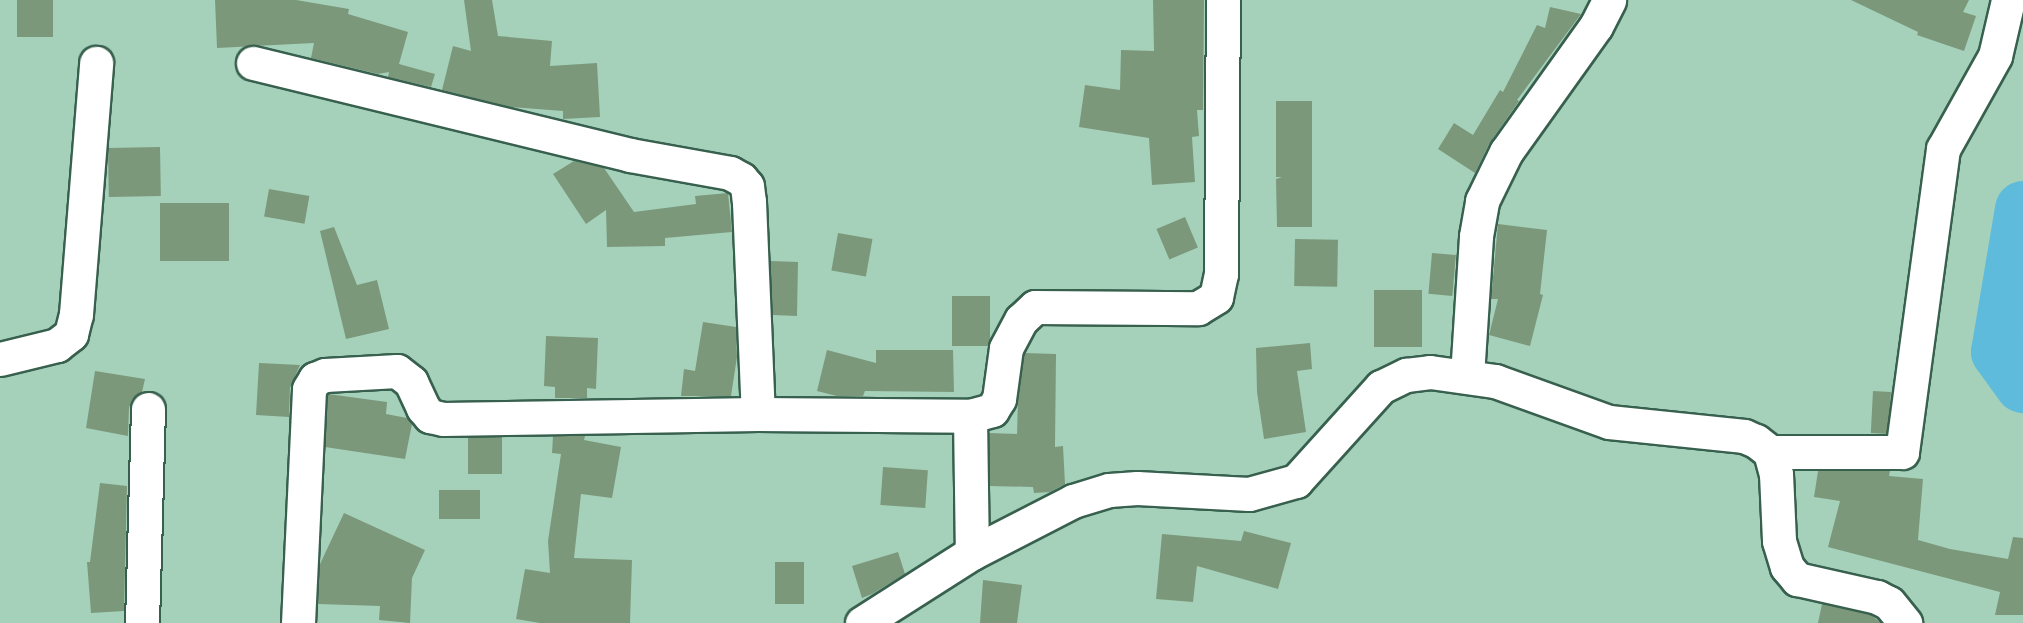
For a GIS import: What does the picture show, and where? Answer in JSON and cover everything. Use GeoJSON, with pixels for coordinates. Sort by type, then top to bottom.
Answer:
{"type":"FeatureCollection","features":[{"type":"Feature","properties":{"kind":"street"},"geometry":{"type":"LineString","coordinates":[[298,623],[309,389],[315,379],[325,375],[397,371],[411,382],[430,416],[443,419],[758,414],[970,416],[992,410],[1006,348],[1021,320],[1035,307],[1198,308],[1216,297],[1221,274],[1223,0]]}},
{"type":"Feature","properties":{"kind":"street"},"geometry":{"type":"LineString","coordinates":[[1467,376],[1476,236],[1482,201],[1506,152],[1596,26],[1609,0]]}},
{"type":"Feature","properties":{"kind":"street"},"geometry":{"type":"LineString","coordinates":[[862,623],[880,615],[972,553],[1074,501],[1109,490],[1137,488],[1250,494],[1296,481],[1380,387],[1406,375],[1430,372],[1495,381],[1609,422],[1744,436],[1770,452],[1902,452],[1943,149],[1995,56],[2008,0]]}},
{"type":"Feature","properties":{"kind":"street"},"geometry":{"type":"LineString","coordinates":[[0,359],[57,345],[71,334],[76,314],[96,63]]}},
{"type":"Feature","properties":{"kind":"street"},"geometry":{"type":"LineString","coordinates":[[253,63],[630,155],[730,173],[741,179],[747,186],[749,202],[758,414]]}},
{"type":"Feature","properties":{"kind":"street"},"geometry":{"type":"LineString","coordinates":[[142,623],[148,409]]}},
{"type":"Feature","properties":{"kind":"street"},"geometry":{"type":"LineString","coordinates":[[970,416],[972,553]]}},
{"type":"Feature","properties":{"kind":"street"},"geometry":{"type":"LineString","coordinates":[[1770,452],[1776,474],[1779,541],[1787,567],[1797,579],[1877,597],[1889,603],[1905,623]]}},
{"type":"Feature","properties":{"kind":"building"},"geometry":{"type":"Polygon","coordinates":[[[17,0],[53,0],[53,37],[17,37],[17,0]]]}},
{"type":"Feature","properties":{"kind":"building"},"geometry":{"type":"Polygon","coordinates":[[[215,0],[296,0],[349,9],[348,14],[408,32],[399,64],[435,74],[431,87],[388,77],[389,72],[378,74],[311,58],[314,43],[217,48],[215,0]]]}},
{"type":"Feature","properties":{"kind":"building"},"geometry":{"type":"Polygon","coordinates":[[[464,0],[492,0],[498,36],[552,41],[550,66],[597,63],[600,117],[563,119],[563,111],[511,107],[442,90],[453,46],[471,51],[464,0]]]}},
{"type":"Feature","properties":{"kind":"building"},"geometry":{"type":"Polygon","coordinates":[[[1153,0],[1204,0],[1203,110],[1197,110],[1199,136],[1192,137],[1195,182],[1152,185],[1149,138],[1079,127],[1085,85],[1120,90],[1121,50],[1154,51],[1153,0]]]}},
{"type":"Feature","properties":{"kind":"building"},"geometry":{"type":"Polygon","coordinates":[[[1851,0],[1969,0],[1963,12],[1976,16],[1964,51],[1917,35],[1918,32],[1851,0]]]}},
{"type":"Feature","properties":{"kind":"building"},"geometry":{"type":"Polygon","coordinates":[[[1550,7],[1581,14],[1517,100],[1519,101],[1489,144],[1475,173],[1438,149],[1454,123],[1473,135],[1500,90],[1503,92],[1537,25],[1545,28],[1550,7]]]}},
{"type":"Feature","properties":{"kind":"building"},"geometry":{"type":"Polygon","coordinates":[[[1276,101],[1312,101],[1312,227],[1277,227],[1276,179],[1282,177],[1276,177],[1276,101]]]}},
{"type":"Feature","properties":{"kind":"building"},"geometry":{"type":"Polygon","coordinates":[[[160,147],[161,196],[109,197],[108,148],[160,147]]]}},
{"type":"Feature","properties":{"kind":"building"},"geometry":{"type":"Polygon","coordinates":[[[574,161],[604,168],[634,212],[696,204],[695,196],[728,193],[732,232],[665,238],[665,246],[607,247],[606,210],[586,224],[553,174],[574,161]]]}},
{"type":"Feature","properties":{"kind":"building"},"geometry":{"type":"Polygon","coordinates":[[[269,189],[309,196],[305,224],[264,217],[269,189]]]}},
{"type":"Feature","properties":{"kind":"building"},"geometry":{"type":"Polygon","coordinates":[[[160,203],[229,203],[229,261],[160,261],[160,203]]]}},
{"type":"Feature","properties":{"kind":"building"},"geometry":{"type":"Polygon","coordinates":[[[1185,217],[1198,247],[1169,259],[1156,229],[1185,217]]]}},
{"type":"Feature","properties":{"kind":"building"},"geometry":{"type":"Polygon","coordinates":[[[1498,224],[1547,230],[1540,294],[1543,295],[1530,346],[1489,335],[1498,299],[1491,299],[1498,224]]]}},
{"type":"Feature","properties":{"kind":"building"},"geometry":{"type":"Polygon","coordinates":[[[334,227],[357,285],[377,280],[389,329],[346,339],[320,231],[334,227]]]}},
{"type":"Feature","properties":{"kind":"building"},"geometry":{"type":"Polygon","coordinates":[[[838,233],[872,239],[866,277],[831,270],[838,233]]]}},
{"type":"Feature","properties":{"kind":"building"},"geometry":{"type":"Polygon","coordinates":[[[1295,239],[1338,240],[1337,287],[1294,286],[1295,239]]]}},
{"type":"Feature","properties":{"kind":"building"},"geometry":{"type":"Polygon","coordinates":[[[1432,253],[1456,255],[1452,296],[1428,294],[1432,253]]]}},
{"type":"Feature","properties":{"kind":"building"},"geometry":{"type":"Polygon","coordinates":[[[770,261],[798,262],[797,316],[773,315],[770,261]]]}},
{"type":"Feature","properties":{"kind":"building"},"geometry":{"type":"Polygon","coordinates":[[[1374,290],[1422,290],[1422,347],[1374,347],[1374,290]]]}},
{"type":"Feature","properties":{"kind":"building"},"geometry":{"type":"Polygon","coordinates":[[[952,296],[990,296],[990,346],[952,346],[952,296]]]}},
{"type":"Feature","properties":{"kind":"building"},"geometry":{"type":"Polygon","coordinates":[[[703,322],[736,327],[737,357],[731,396],[681,396],[684,369],[695,371],[703,322]]]}},
{"type":"Feature","properties":{"kind":"building"},"geometry":{"type":"Polygon","coordinates":[[[546,336],[598,338],[596,389],[587,388],[587,398],[555,398],[555,387],[544,386],[546,336]]]}},
{"type":"Feature","properties":{"kind":"building"},"geometry":{"type":"Polygon","coordinates":[[[1310,343],[1312,369],[1297,371],[1306,432],[1264,439],[1257,392],[1256,348],[1310,343]]]}},
{"type":"Feature","properties":{"kind":"building"},"geometry":{"type":"Polygon","coordinates":[[[827,350],[876,363],[876,350],[953,350],[954,392],[865,391],[863,396],[837,396],[817,391],[827,350]]]}},
{"type":"Feature","properties":{"kind":"building"},"geometry":{"type":"Polygon","coordinates":[[[1024,353],[1056,354],[1055,447],[1063,446],[1065,484],[1050,492],[1034,493],[1033,487],[990,486],[989,433],[1017,434],[1018,400],[1024,353]]]}},
{"type":"Feature","properties":{"kind":"building"},"geometry":{"type":"Polygon","coordinates":[[[259,363],[300,365],[290,388],[289,417],[256,415],[259,363]]]}},
{"type":"Feature","properties":{"kind":"building"},"geometry":{"type":"Polygon","coordinates":[[[95,371],[145,379],[142,392],[132,399],[129,408],[128,436],[86,428],[95,371]]]}},
{"type":"Feature","properties":{"kind":"building"},"geometry":{"type":"Polygon","coordinates":[[[1873,391],[1891,392],[1889,434],[1871,433],[1873,391]]]}},
{"type":"Feature","properties":{"kind":"building"},"geometry":{"type":"Polygon","coordinates":[[[328,394],[387,402],[386,414],[407,418],[412,424],[405,459],[325,447],[328,394]]]}},
{"type":"Feature","properties":{"kind":"building"},"geometry":{"type":"Polygon","coordinates":[[[553,436],[585,436],[584,440],[621,447],[612,498],[581,494],[574,558],[632,560],[630,623],[540,623],[516,619],[525,569],[550,573],[548,541],[561,454],[552,453],[553,436]]]}},
{"type":"Feature","properties":{"kind":"building"},"geometry":{"type":"Polygon","coordinates":[[[468,437],[502,437],[502,474],[468,474],[468,437]]]}},
{"type":"Feature","properties":{"kind":"building"},"geometry":{"type":"Polygon","coordinates":[[[883,467],[928,470],[925,508],[880,505],[883,467]]]}},
{"type":"Feature","properties":{"kind":"building"},"geometry":{"type":"Polygon","coordinates":[[[1818,471],[1890,471],[1889,476],[1923,479],[1918,540],[1950,549],[2008,559],[2013,537],[2023,538],[2023,615],[1995,615],[2000,592],[1828,547],[1840,501],[1814,497],[1818,471]]]}},
{"type":"Feature","properties":{"kind":"building"},"geometry":{"type":"Polygon","coordinates":[[[100,483],[127,486],[124,611],[91,613],[87,562],[90,562],[100,483]]]}},
{"type":"Feature","properties":{"kind":"building"},"geometry":{"type":"Polygon","coordinates":[[[439,490],[480,490],[480,519],[439,519],[439,490]]]}},
{"type":"Feature","properties":{"kind":"building"},"geometry":{"type":"Polygon","coordinates":[[[344,513],[425,550],[412,578],[410,623],[379,620],[380,606],[318,604],[320,564],[344,513]]]}},
{"type":"Feature","properties":{"kind":"building"},"geometry":{"type":"Polygon","coordinates":[[[1244,531],[1291,543],[1278,589],[1197,566],[1193,602],[1156,599],[1162,534],[1241,541],[1244,531]]]}},
{"type":"Feature","properties":{"kind":"building"},"geometry":{"type":"Polygon","coordinates":[[[898,552],[905,574],[862,598],[852,566],[898,552]]]}},
{"type":"Feature","properties":{"kind":"building"},"geometry":{"type":"Polygon","coordinates":[[[775,562],[804,562],[804,604],[775,604],[775,562]]]}},
{"type":"Feature","properties":{"kind":"building"},"geometry":{"type":"Polygon","coordinates":[[[983,580],[1022,585],[1017,623],[980,623],[983,580]]]}},
{"type":"Feature","properties":{"kind":"building"},"geometry":{"type":"Polygon","coordinates":[[[1822,604],[1871,615],[1881,623],[1818,623],[1822,604]]]}},
{"type":"Feature","properties":{"kind":"waterway"},"geometry":{"type":"LineString","coordinates":[[2023,209],[1999,352],[2023,385]]}}]}
